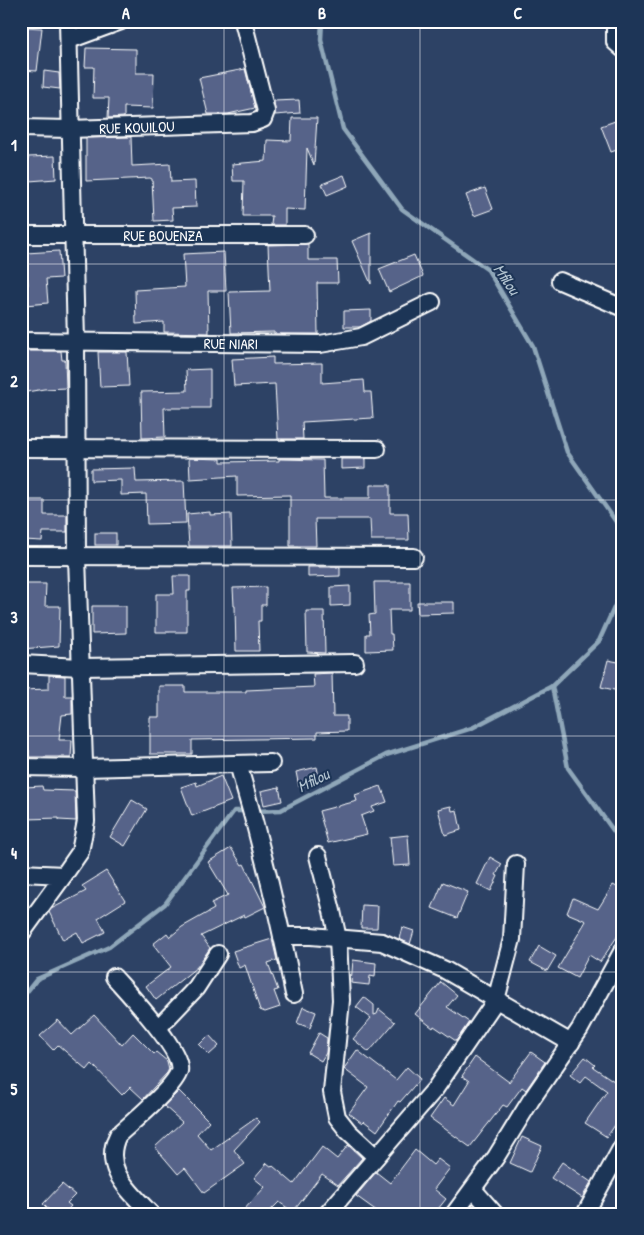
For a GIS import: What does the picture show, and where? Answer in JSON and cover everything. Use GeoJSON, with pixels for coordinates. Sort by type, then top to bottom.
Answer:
{"type":"FeatureCollection","features":[{"type":"Feature","properties":{"kind":"street"},"geometry":{"type":"LineString","coordinates":[[21,934],[80,852],[86,821],[78,557],[76,341],[68,21]]}},
{"type":"Feature","properties":{"kind":"street"},"geometry":{"type":"LineString","coordinates":[[69,40],[121,21]]}},
{"type":"Feature","properties":{"kind":"street","name":"RUE KOUILOU"},"geometry":{"type":"LineString","coordinates":[[21,128],[70,129],[252,123],[263,119],[266,111],[243,21]]}},
{"type":"Feature","properties":{"kind":"street"},"geometry":{"type":"LineString","coordinates":[[615,21],[615,42],[623,49]]}},
{"type":"Feature","properties":{"kind":"street","name":"RUE BOUENZA"},"geometry":{"type":"LineString","coordinates":[[21,235],[305,235]]}},
{"type":"Feature","properties":{"kind":"street"},"geometry":{"type":"LineString","coordinates":[[560,281],[623,308]]}},
{"type":"Feature","properties":{"kind":"street","name":"RUE NIARI"},"geometry":{"type":"LineString","coordinates":[[21,341],[320,344],[361,337],[432,302]]}},
{"type":"Feature","properties":{"kind":"street"},"geometry":{"type":"LineString","coordinates":[[21,448],[377,448]]}},
{"type":"Feature","properties":{"kind":"street"},"geometry":{"type":"LineString","coordinates":[[21,556],[414,557]]}},
{"type":"Feature","properties":{"kind":"street"},"geometry":{"type":"LineString","coordinates":[[21,664],[81,667],[356,663]]}},
{"type":"Feature","properties":{"kind":"street"},"geometry":{"type":"LineString","coordinates":[[21,767],[85,768],[271,763]]}},
{"type":"Feature","properties":{"kind":"street"},"geometry":{"type":"LineString","coordinates":[[238,764],[254,817],[294,994]]}},
{"type":"Feature","properties":{"kind":"street"},"geometry":{"type":"LineString","coordinates":[[318,856],[338,939],[341,1000],[332,1092],[337,1117],[348,1131],[376,1157]]}},
{"type":"Feature","properties":{"kind":"street"},"geometry":{"type":"LineString","coordinates":[[327,1214],[436,1089],[496,1000],[512,939],[516,864]]}},
{"type":"Feature","properties":{"kind":"street"},"geometry":{"type":"LineString","coordinates":[[21,873],[64,875]]}},
{"type":"Feature","properties":{"kind":"street"},"geometry":{"type":"LineString","coordinates":[[282,936],[311,936],[382,942],[445,970],[571,1043]]}},
{"type":"Feature","properties":{"kind":"street"},"geometry":{"type":"LineString","coordinates":[[454,1214],[496,1157],[531,1100],[580,1029],[623,950]]}},
{"type":"Feature","properties":{"kind":"street"},"geometry":{"type":"LineString","coordinates":[[158,1028],[196,988],[218,954]]}},
{"type":"Feature","properties":{"kind":"street"},"geometry":{"type":"LineString","coordinates":[[114,977],[158,1028],[179,1063],[179,1071],[170,1086],[118,1135],[113,1144],[112,1158],[116,1171],[122,1182],[151,1214]]}},
{"type":"Feature","properties":{"kind":"street"},"geometry":{"type":"LineString","coordinates":[[585,1214],[623,1145]]}},
{"type":"Feature","properties":{"kind":"street"},"geometry":{"type":"LineString","coordinates":[[473,1189],[496,1214]]}},
{"type":"Feature","properties":{"kind":"building"},"geometry":{"type":"Polygon","coordinates":[[[24,27],[42,28],[37,71],[21,70],[24,27]]]}},
{"type":"Feature","properties":{"kind":"building"},"geometry":{"type":"Polygon","coordinates":[[[86,48],[136,49],[136,73],[154,73],[153,108],[124,107],[124,117],[108,118],[109,98],[93,98],[94,67],[85,67],[86,48]]]}},
{"type":"Feature","properties":{"kind":"building"},"geometry":{"type":"Polygon","coordinates":[[[245,69],[255,108],[228,114],[208,114],[199,78],[245,69]]]}},
{"type":"Feature","properties":{"kind":"building"},"geometry":{"type":"Polygon","coordinates":[[[44,71],[59,73],[60,89],[43,87],[44,71]]]}},
{"type":"Feature","properties":{"kind":"building"},"geometry":{"type":"Polygon","coordinates":[[[299,100],[300,113],[275,115],[274,101],[299,100]]]}},
{"type":"Feature","properties":{"kind":"building"},"geometry":{"type":"Polygon","coordinates":[[[292,118],[317,118],[314,165],[307,148],[305,210],[285,209],[285,225],[271,225],[272,216],[243,216],[244,181],[233,181],[232,164],[266,161],[267,140],[291,141],[292,118]]]}},
{"type":"Feature","properties":{"kind":"building"},"geometry":{"type":"Polygon","coordinates":[[[618,120],[623,132],[623,148],[611,152],[601,126],[618,120]]]}},
{"type":"Feature","properties":{"kind":"building"},"geometry":{"type":"Polygon","coordinates":[[[131,137],[132,166],[170,164],[171,182],[195,181],[196,207],[172,208],[173,220],[154,221],[152,179],[86,181],[86,138],[131,137]]]}},
{"type":"Feature","properties":{"kind":"building"},"geometry":{"type":"Polygon","coordinates":[[[55,156],[56,179],[29,181],[28,157],[55,156]]]}},
{"type":"Feature","properties":{"kind":"building"},"geometry":{"type":"Polygon","coordinates":[[[344,175],[348,186],[327,195],[322,184],[344,175]]]}},
{"type":"Feature","properties":{"kind":"building"},"geometry":{"type":"Polygon","coordinates":[[[485,188],[493,209],[474,216],[466,195],[485,188]]]}},
{"type":"Feature","properties":{"kind":"building"},"geometry":{"type":"Polygon","coordinates":[[[371,233],[371,284],[352,241],[371,233]]]}},
{"type":"Feature","properties":{"kind":"building"},"geometry":{"type":"Polygon","coordinates":[[[308,244],[308,260],[337,260],[338,283],[317,283],[318,334],[231,333],[229,292],[270,291],[268,245],[308,244]]]}},
{"type":"Feature","properties":{"kind":"building"},"geometry":{"type":"Polygon","coordinates":[[[59,251],[61,278],[46,279],[48,303],[25,305],[24,286],[28,285],[26,253],[59,251]]]}},
{"type":"Feature","properties":{"kind":"building"},"geometry":{"type":"Polygon","coordinates":[[[224,252],[226,291],[208,291],[209,333],[164,332],[164,322],[136,324],[135,290],[185,287],[183,254],[224,252]]]}},
{"type":"Feature","properties":{"kind":"building"},"geometry":{"type":"Polygon","coordinates":[[[414,255],[423,276],[389,292],[379,269],[414,255]]]}},
{"type":"Feature","properties":{"kind":"building"},"geometry":{"type":"Polygon","coordinates":[[[371,310],[371,321],[360,327],[344,327],[344,311],[371,310]]]}},
{"type":"Feature","properties":{"kind":"building"},"geometry":{"type":"Polygon","coordinates":[[[21,351],[61,351],[62,360],[65,360],[66,388],[21,393],[21,351]]]}},
{"type":"Feature","properties":{"kind":"building"},"geometry":{"type":"Polygon","coordinates":[[[98,352],[127,352],[129,386],[100,387],[98,352]]]}},
{"type":"Feature","properties":{"kind":"building"},"geometry":{"type":"Polygon","coordinates":[[[273,357],[273,364],[322,363],[322,383],[364,380],[365,392],[371,392],[373,418],[302,422],[303,439],[278,439],[275,384],[234,386],[232,359],[273,357]]]}},
{"type":"Feature","properties":{"kind":"building"},"geometry":{"type":"Polygon","coordinates":[[[210,369],[210,408],[164,408],[165,437],[142,438],[141,392],[187,391],[186,370],[210,369]]]}},
{"type":"Feature","properties":{"kind":"building"},"geometry":{"type":"Polygon","coordinates":[[[189,458],[221,459],[221,462],[279,461],[279,459],[323,460],[324,498],[370,498],[370,485],[390,485],[390,513],[408,513],[409,540],[371,540],[370,519],[315,519],[316,546],[290,546],[290,495],[237,496],[237,476],[190,479],[189,458]]]}},
{"type":"Feature","properties":{"kind":"building"},"geometry":{"type":"Polygon","coordinates":[[[341,459],[365,459],[365,468],[341,469],[341,459]]]}},
{"type":"Feature","properties":{"kind":"building"},"geometry":{"type":"Polygon","coordinates":[[[135,468],[136,482],[184,481],[186,523],[147,524],[146,494],[121,495],[121,480],[91,481],[91,469],[135,468]]]}},
{"type":"Feature","properties":{"kind":"building"},"geometry":{"type":"Polygon","coordinates":[[[21,500],[44,500],[44,515],[67,515],[67,532],[43,532],[42,541],[24,540],[24,526],[21,526],[21,500]]]}},
{"type":"Feature","properties":{"kind":"building"},"geometry":{"type":"Polygon","coordinates":[[[210,512],[210,515],[231,514],[232,546],[189,546],[187,514],[210,512]]]}},
{"type":"Feature","properties":{"kind":"building"},"geometry":{"type":"Polygon","coordinates":[[[95,533],[116,533],[116,545],[95,545],[95,533]]]}},
{"type":"Feature","properties":{"kind":"building"},"geometry":{"type":"Polygon","coordinates":[[[308,567],[340,567],[340,576],[308,577],[308,567]]]}},
{"type":"Feature","properties":{"kind":"building"},"geometry":{"type":"Polygon","coordinates":[[[173,576],[190,576],[190,591],[187,591],[187,632],[156,632],[156,594],[174,594],[173,576]]]}},
{"type":"Feature","properties":{"kind":"building"},"geometry":{"type":"Polygon","coordinates":[[[374,582],[410,582],[410,610],[389,610],[393,650],[366,651],[366,634],[370,634],[369,615],[375,614],[374,582]]]}},
{"type":"Feature","properties":{"kind":"building"},"geometry":{"type":"Polygon","coordinates":[[[21,584],[46,584],[45,606],[60,606],[59,646],[21,649],[21,584]]]}},
{"type":"Feature","properties":{"kind":"building"},"geometry":{"type":"Polygon","coordinates":[[[350,586],[350,605],[331,606],[331,587],[350,586]]]}},
{"type":"Feature","properties":{"kind":"building"},"geometry":{"type":"Polygon","coordinates":[[[266,587],[266,605],[261,605],[261,621],[258,621],[259,651],[236,651],[233,588],[266,587]]]}},
{"type":"Feature","properties":{"kind":"building"},"geometry":{"type":"Polygon","coordinates":[[[417,602],[454,602],[454,613],[418,614],[417,602]]]}},
{"type":"Feature","properties":{"kind":"building"},"geometry":{"type":"Polygon","coordinates":[[[92,606],[126,606],[126,633],[92,634],[92,606]]]}},
{"type":"Feature","properties":{"kind":"building"},"geometry":{"type":"Polygon","coordinates":[[[306,611],[324,611],[325,653],[307,652],[306,611]]]}},
{"type":"Feature","properties":{"kind":"building"},"geometry":{"type":"Polygon","coordinates":[[[608,660],[623,663],[623,692],[601,687],[608,660]]]}},
{"type":"Feature","properties":{"kind":"building"},"geometry":{"type":"Polygon","coordinates":[[[332,673],[333,716],[347,716],[347,731],[317,732],[317,738],[192,740],[192,754],[150,754],[150,717],[159,717],[159,686],[185,686],[185,692],[246,692],[246,690],[314,687],[313,674],[332,673]]]}},
{"type":"Feature","properties":{"kind":"building"},"geometry":{"type":"Polygon","coordinates":[[[49,675],[65,676],[65,696],[72,696],[72,714],[62,715],[59,740],[72,740],[71,757],[29,757],[29,750],[21,750],[21,690],[49,689],[49,675]]]}},
{"type":"Feature","properties":{"kind":"building"},"geometry":{"type":"Polygon","coordinates":[[[317,767],[320,782],[299,787],[296,772],[317,767]]]}},
{"type":"Feature","properties":{"kind":"building"},"geometry":{"type":"Polygon","coordinates":[[[221,776],[231,801],[192,816],[181,787],[196,782],[197,786],[221,776]]]}},
{"type":"Feature","properties":{"kind":"building"},"geometry":{"type":"Polygon","coordinates":[[[42,786],[43,790],[75,791],[76,821],[59,820],[59,818],[27,819],[25,787],[42,786]]]}},
{"type":"Feature","properties":{"kind":"building"},"geometry":{"type":"Polygon","coordinates":[[[381,786],[387,802],[372,807],[374,811],[361,816],[367,834],[328,843],[319,811],[357,801],[355,795],[381,786]]]}},
{"type":"Feature","properties":{"kind":"building"},"geometry":{"type":"Polygon","coordinates":[[[279,787],[282,801],[264,805],[261,791],[279,787]]]}},
{"type":"Feature","properties":{"kind":"building"},"geometry":{"type":"Polygon","coordinates":[[[132,800],[147,809],[125,846],[110,837],[132,800]]]}},
{"type":"Feature","properties":{"kind":"building"},"geometry":{"type":"Polygon","coordinates":[[[451,806],[452,811],[457,810],[461,830],[445,835],[438,809],[451,806]]]}},
{"type":"Feature","properties":{"kind":"building"},"geometry":{"type":"Polygon","coordinates":[[[408,835],[410,865],[393,866],[390,837],[408,835]]]}},
{"type":"Feature","properties":{"kind":"building"},"geometry":{"type":"Polygon","coordinates":[[[231,848],[242,865],[244,864],[265,907],[201,936],[210,948],[197,967],[156,1000],[146,986],[171,967],[153,944],[167,933],[170,937],[182,927],[214,909],[211,903],[228,895],[208,862],[231,848]]]}},
{"type":"Feature","properties":{"kind":"building"},"geometry":{"type":"Polygon","coordinates":[[[490,857],[502,864],[491,891],[477,884],[490,857]]]}},
{"type":"Feature","properties":{"kind":"building"},"geometry":{"type":"Polygon","coordinates":[[[106,871],[125,901],[98,918],[105,932],[83,943],[77,932],[63,940],[49,912],[51,909],[86,891],[82,886],[106,871]]]}},
{"type":"Feature","properties":{"kind":"building"},"geometry":{"type":"Polygon","coordinates":[[[443,882],[468,892],[457,918],[432,908],[443,882]]]}},
{"type":"Feature","properties":{"kind":"building"},"geometry":{"type":"Polygon","coordinates":[[[613,885],[623,890],[623,928],[600,962],[589,955],[577,978],[558,968],[586,921],[567,913],[573,898],[598,909],[613,885]]]}},
{"type":"Feature","properties":{"kind":"building"},"geometry":{"type":"Polygon","coordinates":[[[362,905],[378,906],[377,928],[361,928],[362,905]]]}},
{"type":"Feature","properties":{"kind":"building"},"geometry":{"type":"Polygon","coordinates":[[[402,927],[414,931],[410,944],[399,939],[402,927]]]}},
{"type":"Feature","properties":{"kind":"building"},"geometry":{"type":"Polygon","coordinates":[[[272,939],[277,960],[268,963],[278,990],[274,991],[280,1007],[265,1012],[260,1010],[245,965],[239,968],[233,951],[272,939]]]}},
{"type":"Feature","properties":{"kind":"building"},"geometry":{"type":"Polygon","coordinates":[[[539,946],[556,956],[547,971],[530,962],[539,946]]]}},
{"type":"Feature","properties":{"kind":"building"},"geometry":{"type":"Polygon","coordinates":[[[353,960],[376,963],[375,977],[370,976],[369,985],[351,983],[353,960]]]}},
{"type":"Feature","properties":{"kind":"building"},"geometry":{"type":"Polygon","coordinates":[[[441,982],[457,995],[447,1007],[469,1022],[456,1041],[434,1026],[433,1028],[415,1014],[441,982]]]}},
{"type":"Feature","properties":{"kind":"building"},"geometry":{"type":"Polygon","coordinates":[[[364,997],[374,1005],[374,1015],[377,1014],[379,1009],[395,1022],[369,1052],[353,1039],[371,1018],[356,1007],[364,997]]]}},
{"type":"Feature","properties":{"kind":"building"},"geometry":{"type":"Polygon","coordinates":[[[303,1007],[316,1012],[310,1028],[297,1023],[303,1007]]]}},
{"type":"Feature","properties":{"kind":"building"},"geometry":{"type":"Polygon","coordinates":[[[94,1015],[122,1045],[133,1033],[154,1054],[156,1052],[167,1061],[169,1069],[167,1073],[143,1099],[130,1087],[122,1095],[92,1064],[87,1070],[58,1045],[53,1050],[40,1036],[58,1020],[72,1035],[94,1015]]]}},
{"type":"Feature","properties":{"kind":"building"},"geometry":{"type":"Polygon","coordinates":[[[319,1033],[327,1038],[326,1053],[321,1061],[308,1053],[319,1033]]]}},
{"type":"Feature","properties":{"kind":"building"},"geometry":{"type":"Polygon","coordinates":[[[209,1035],[219,1046],[209,1055],[199,1045],[209,1035]]]}},
{"type":"Feature","properties":{"kind":"building"},"geometry":{"type":"Polygon","coordinates":[[[357,1050],[396,1080],[407,1067],[420,1079],[400,1102],[398,1101],[377,1131],[349,1113],[368,1087],[344,1069],[357,1050]]]}},
{"type":"Feature","properties":{"kind":"building"},"geometry":{"type":"Polygon","coordinates":[[[531,1052],[545,1062],[526,1090],[522,1087],[507,1107],[503,1105],[470,1147],[430,1118],[444,1098],[454,1105],[469,1081],[462,1076],[475,1057],[509,1082],[531,1052]]]}},
{"type":"Feature","properties":{"kind":"building"},"geometry":{"type":"Polygon","coordinates":[[[585,1057],[595,1065],[593,1067],[623,1087],[623,1093],[615,1104],[623,1110],[623,1113],[607,1137],[585,1123],[607,1091],[586,1076],[580,1083],[570,1075],[585,1057]]]}},
{"type":"Feature","properties":{"kind":"building"},"geometry":{"type":"Polygon","coordinates":[[[179,1091],[209,1121],[197,1134],[211,1150],[256,1118],[260,1122],[234,1150],[245,1164],[204,1193],[185,1168],[178,1174],[155,1147],[182,1122],[164,1106],[179,1091]]]}},
{"type":"Feature","properties":{"kind":"building"},"geometry":{"type":"Polygon","coordinates":[[[522,1137],[542,1146],[530,1172],[510,1163],[522,1137]]]}},
{"type":"Feature","properties":{"kind":"building"},"geometry":{"type":"Polygon","coordinates":[[[348,1145],[362,1158],[338,1185],[322,1174],[293,1212],[279,1202],[267,1214],[240,1214],[265,1187],[254,1178],[267,1163],[294,1184],[322,1147],[337,1159],[348,1145]]]}},
{"type":"Feature","properties":{"kind":"building"},"geometry":{"type":"Polygon","coordinates":[[[415,1150],[433,1165],[438,1159],[450,1168],[434,1189],[446,1199],[434,1214],[381,1214],[356,1196],[376,1172],[390,1183],[415,1150]]]}},
{"type":"Feature","properties":{"kind":"building"},"geometry":{"type":"Polygon","coordinates":[[[562,1162],[591,1182],[582,1198],[551,1178],[562,1162]]]}},
{"type":"Feature","properties":{"kind":"building"},"geometry":{"type":"Polygon","coordinates":[[[62,1184],[75,1195],[67,1203],[71,1206],[64,1214],[53,1214],[43,1204],[62,1184]]]}},
{"type":"Feature","properties":{"kind":"waterway","name":"Mfilou"},"geometry":{"type":"LineString","coordinates":[[322,21],[321,40],[343,129],[402,209],[488,270],[533,346],[567,452],[619,526],[623,557]]}},
{"type":"Feature","properties":{"kind":"waterway","name":"Mfilou"},"geometry":{"type":"LineString","coordinates":[[255,811],[281,810],[386,755],[472,728],[552,686],[599,641],[623,588]]}},
{"type":"Feature","properties":{"kind":"waterway"},"geometry":{"type":"LineString","coordinates":[[552,686],[568,768],[623,844]]}},
{"type":"Feature","properties":{"kind":"waterway","name":"Mfilou"},"geometry":{"type":"LineString","coordinates":[[21,999],[37,979],[109,947],[165,904],[234,811],[247,811]]}}]}
